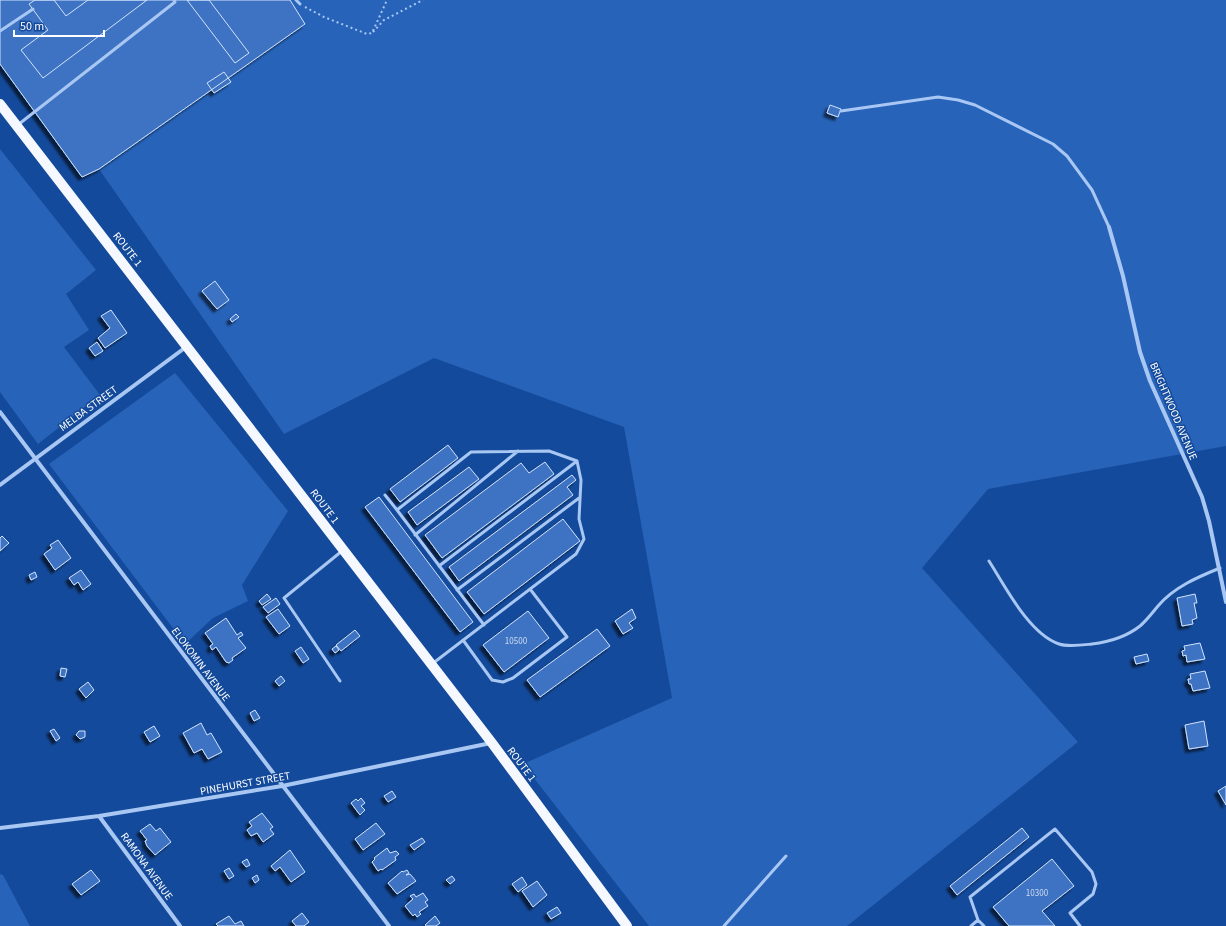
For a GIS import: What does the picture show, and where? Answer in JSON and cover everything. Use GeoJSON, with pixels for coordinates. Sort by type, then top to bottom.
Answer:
{"type":"FeatureCollection","features":[{"type":"Feature","properties":{"kind":"main road","name":"ROUTE 1"},"geometry":{"type":"LineString","coordinates":[[0,104],[188,346],[492,743],[627,926]]}},
{"type":"Feature","properties":{"kind":"street","name":"BRIGHTWOOD AVENUE"},"geometry":{"type":"LineString","coordinates":[[1109,227],[1123,276],[1140,352],[1150,381],[1202,497],[1220,568],[1226,602]]}},
{"type":"Feature","properties":{"kind":"street","name":"MELBA STREET"},"geometry":{"type":"LineString","coordinates":[[0,485],[188,346]]}},
{"type":"Feature","properties":{"kind":"street","name":"ELOKOMIN AVENUE"},"geometry":{"type":"LineString","coordinates":[[0,412],[389,926]]}},
{"type":"Feature","properties":{"kind":"street","name":"PINEHURST STREET"},"geometry":{"type":"LineString","coordinates":[[0,828],[99,816],[282,786],[492,743]]}},
{"type":"Feature","properties":{"kind":"street","name":"RAMONA AVENUE"},"geometry":{"type":"LineString","coordinates":[[99,816],[180,926]]}},
{"type":"Feature","properties":{"kind":"lane"},"geometry":{"type":"LineString","coordinates":[[17,125],[175,2],[174,0]]}},
{"type":"Feature","properties":{"kind":"lane"},"geometry":{"type":"LineString","coordinates":[[296,0],[300,4]]}},
{"type":"Feature","properties":{"kind":"lane"},"geometry":{"type":"LineString","coordinates":[[0,31],[33,9]]}},
{"type":"Feature","properties":{"kind":"lane"},"geometry":{"type":"LineString","coordinates":[[840,111],[938,97],[958,100],[975,105],[1053,144],[1067,156],[1092,190],[1109,227]]}},
{"type":"Feature","properties":{"kind":"lane"},"geometry":{"type":"LineString","coordinates":[[397,510],[471,452],[549,451],[577,461]]}},
{"type":"Feature","properties":{"kind":"lane"},"geometry":{"type":"LineString","coordinates":[[415,535],[518,452]]}},
{"type":"Feature","properties":{"kind":"lane"},"geometry":{"type":"LineString","coordinates":[[432,665],[576,554],[584,539],[579,518],[580,480],[577,461]]}},
{"type":"Feature","properties":{"kind":"lane"},"geometry":{"type":"LineString","coordinates":[[439,566],[577,461]]}},
{"type":"Feature","properties":{"kind":"lane"},"geometry":{"type":"LineString","coordinates":[[385,495],[484,625]]}},
{"type":"Feature","properties":{"kind":"lane"},"geometry":{"type":"LineString","coordinates":[[457,590],[579,498]]}},
{"type":"Feature","properties":{"kind":"lane"},"geometry":{"type":"LineString","coordinates":[[340,681],[284,598],[344,550]]}},
{"type":"Feature","properties":{"kind":"lane"},"geometry":{"type":"LineString","coordinates":[[989,561],[1032,624],[1044,635],[1059,644],[1081,645],[1104,643],[1131,632],[1149,618],[1164,600],[1180,588],[1197,578],[1220,568]]}},
{"type":"Feature","properties":{"kind":"lane"},"geometry":{"type":"LineString","coordinates":[[463,640],[492,680],[497,682],[513,678],[561,642],[567,637],[530,589]]}},
{"type":"Feature","properties":{"kind":"lane"},"geometry":{"type":"LineString","coordinates":[[984,926],[978,920],[970,897],[1056,829],[1092,872],[1096,884],[1093,894],[1070,913],[1080,926]]}},
{"type":"Feature","properties":{"kind":"lane"},"geometry":{"type":"LineString","coordinates":[[724,926],[786,856]]}},
{"type":"Feature","properties":{"kind":"lane"},"geometry":{"type":"LineString","coordinates":[[971,926],[978,920]]}},
{"type":"Feature","properties":{"kind":"path"},"geometry":{"type":"LineString","coordinates":[[372,33],[387,0]]}},
{"type":"Feature","properties":{"kind":"path"},"geometry":{"type":"LineString","coordinates":[[300,4],[350,28],[367,34],[372,33],[384,20],[423,0]]}},
{"type":"Feature","properties":{"kind":"shaded area"},"geometry":{"type":"Polygon","coordinates":[[[290,0],[1226,0],[1226,446],[988,489],[922,568],[1078,742],[847,926],[649,926],[523,764],[672,698],[624,427],[434,358],[284,434],[99,169],[305,25],[290,0]]]}},
{"type":"Feature","properties":{"kind":"shaded area"},"geometry":{"type":"Polygon","coordinates":[[[0,149],[96,270],[66,294],[89,330],[64,347],[100,395],[38,444],[0,392],[0,149]]]}},
{"type":"Feature","properties":{"kind":"shaded area"},"geometry":{"type":"Polygon","coordinates":[[[175,373],[288,511],[242,585],[248,601],[213,618],[185,644],[49,464],[175,373]]]}},
{"type":"Feature","properties":{"kind":"shaded area"},"geometry":{"type":"Polygon","coordinates":[[[0,874],[3,875],[30,926],[0,926],[0,874]]]}},
{"type":"Feature","properties":{"kind":"building"},"geometry":{"type":"Polygon","coordinates":[[[0,0],[290,0],[305,24],[99,169],[82,177],[0,64],[0,0]]]}},
{"type":"Feature","properties":{"kind":"building"},"geometry":{"type":"Polygon","coordinates":[[[35,0],[54,0],[66,16],[88,0],[147,0],[43,78],[21,50],[48,30],[29,4],[35,0]]]}},
{"type":"Feature","properties":{"kind":"building"},"geometry":{"type":"Polygon","coordinates":[[[187,0],[209,0],[249,53],[235,63],[187,0]]]}},
{"type":"Feature","properties":{"kind":"building"},"geometry":{"type":"Polygon","coordinates":[[[224,72],[231,82],[214,93],[207,83],[224,72]]]}},
{"type":"Feature","properties":{"kind":"building"},"geometry":{"type":"Polygon","coordinates":[[[830,105],[841,109],[838,117],[827,113],[830,105]]]}},
{"type":"Feature","properties":{"kind":"building"},"geometry":{"type":"Polygon","coordinates":[[[215,281],[229,300],[217,309],[202,291],[215,281]]]}},
{"type":"Feature","properties":{"kind":"building"},"geometry":{"type":"Polygon","coordinates":[[[111,310],[127,333],[105,348],[98,338],[110,328],[101,316],[111,310]]]}},
{"type":"Feature","properties":{"kind":"building"},"geometry":{"type":"Polygon","coordinates":[[[236,314],[239,317],[232,322],[230,319],[236,314]]]}},
{"type":"Feature","properties":{"kind":"building"},"geometry":{"type":"Polygon","coordinates":[[[97,342],[103,351],[95,356],[89,348],[97,342]]]}},
{"type":"Feature","properties":{"kind":"building"},"geometry":{"type":"Polygon","coordinates":[[[448,445],[458,458],[400,502],[390,489],[448,445]]]}},
{"type":"Feature","properties":{"kind":"building"},"geometry":{"type":"Polygon","coordinates":[[[545,462],[554,474],[442,558],[425,535],[521,463],[529,473],[545,462]]]}},
{"type":"Feature","properties":{"kind":"building"},"geometry":{"type":"Polygon","coordinates":[[[469,467],[479,479],[417,525],[408,512],[469,467]]]}},
{"type":"Feature","properties":{"kind":"building"},"geometry":{"type":"Polygon","coordinates":[[[572,475],[576,480],[567,487],[573,495],[459,581],[449,567],[572,475]]]}},
{"type":"Feature","properties":{"kind":"building"},"geometry":{"type":"Polygon","coordinates":[[[379,497],[473,622],[460,632],[365,507],[379,497]]]}},
{"type":"Feature","properties":{"kind":"building"},"geometry":{"type":"Polygon","coordinates":[[[563,519],[580,541],[484,614],[467,592],[563,519]]]}},
{"type":"Feature","properties":{"kind":"building"},"geometry":{"type":"Polygon","coordinates":[[[2,536],[9,543],[0,551],[0,538],[2,536]]]}},
{"type":"Feature","properties":{"kind":"building"},"geometry":{"type":"Polygon","coordinates":[[[58,540],[71,558],[55,570],[44,554],[52,548],[50,545],[58,540]]]}},
{"type":"Feature","properties":{"kind":"building"},"geometry":{"type":"Polygon","coordinates":[[[81,570],[91,584],[83,590],[78,582],[74,585],[69,578],[81,570]]]}},
{"type":"Feature","properties":{"kind":"building"},"geometry":{"type":"Polygon","coordinates":[[[35,572],[37,577],[31,580],[29,575],[35,572]]]}},
{"type":"Feature","properties":{"kind":"building"},"geometry":{"type":"Polygon","coordinates":[[[267,594],[271,599],[262,605],[259,601],[267,594]]]}},
{"type":"Feature","properties":{"kind":"building"},"geometry":{"type":"Polygon","coordinates":[[[1195,594],[1197,603],[1194,603],[1197,618],[1192,620],[1193,624],[1182,626],[1177,598],[1195,594]]]}},
{"type":"Feature","properties":{"kind":"building"},"geometry":{"type":"Polygon","coordinates":[[[276,598],[280,604],[268,613],[263,607],[276,598]]]}},
{"type":"Feature","properties":{"kind":"building"},"geometry":{"type":"Polygon","coordinates":[[[278,609],[290,626],[279,634],[266,617],[278,609]]]}},
{"type":"Feature","properties":{"kind":"building"},"geometry":{"type":"Polygon","coordinates":[[[632,609],[636,618],[629,623],[633,628],[623,634],[615,621],[632,609]]]}},
{"type":"Feature","properties":{"kind":"building"},"geometry":{"type":"Polygon","coordinates":[[[528,611],[549,638],[504,672],[483,645],[528,611]]]}},
{"type":"Feature","properties":{"kind":"building"},"geometry":{"type":"Polygon","coordinates":[[[226,618],[237,635],[241,632],[243,635],[238,638],[246,648],[232,658],[233,660],[229,663],[226,662],[216,647],[212,650],[210,646],[213,644],[205,633],[226,618]]]}},
{"type":"Feature","properties":{"kind":"building"},"geometry":{"type":"Polygon","coordinates":[[[597,629],[610,646],[540,697],[527,680],[597,629]]]}},
{"type":"Feature","properties":{"kind":"building"},"geometry":{"type":"Polygon","coordinates":[[[355,630],[360,636],[341,651],[336,645],[355,630]]]}},
{"type":"Feature","properties":{"kind":"building"},"geometry":{"type":"Polygon","coordinates":[[[1200,643],[1205,659],[1187,662],[1186,655],[1183,656],[1182,651],[1185,650],[1184,646],[1200,643]]]}},
{"type":"Feature","properties":{"kind":"building"},"geometry":{"type":"Polygon","coordinates":[[[336,646],[339,650],[335,653],[332,649],[336,646]]]}},
{"type":"Feature","properties":{"kind":"building"},"geometry":{"type":"Polygon","coordinates":[[[301,647],[309,659],[303,663],[295,651],[301,647]]]}},
{"type":"Feature","properties":{"kind":"building"},"geometry":{"type":"Polygon","coordinates":[[[1147,654],[1149,661],[1136,664],[1134,657],[1147,654]]]}},
{"type":"Feature","properties":{"kind":"building"},"geometry":{"type":"Polygon","coordinates":[[[61,668],[67,669],[65,677],[60,676],[61,668]]]}},
{"type":"Feature","properties":{"kind":"building"},"geometry":{"type":"Polygon","coordinates":[[[1205,671],[1210,688],[1193,691],[1188,679],[1191,679],[1190,674],[1205,671]]]}},
{"type":"Feature","properties":{"kind":"building"},"geometry":{"type":"Polygon","coordinates":[[[281,676],[285,681],[279,686],[275,681],[281,676]]]}},
{"type":"Feature","properties":{"kind":"building"},"geometry":{"type":"Polygon","coordinates":[[[88,682],[94,690],[86,698],[79,689],[88,682]]]}},
{"type":"Feature","properties":{"kind":"building"},"geometry":{"type":"Polygon","coordinates":[[[255,710],[260,718],[254,721],[250,713],[255,710]]]}},
{"type":"Feature","properties":{"kind":"building"},"geometry":{"type":"Polygon","coordinates":[[[1204,721],[1208,746],[1189,749],[1185,725],[1204,721]]]}},
{"type":"Feature","properties":{"kind":"building"},"geometry":{"type":"Polygon","coordinates":[[[201,723],[207,735],[211,733],[222,752],[208,759],[202,749],[194,753],[183,733],[201,723]]]}},
{"type":"Feature","properties":{"kind":"building"},"geometry":{"type":"Polygon","coordinates":[[[154,726],[160,736],[150,742],[144,732],[154,726]]]}},
{"type":"Feature","properties":{"kind":"building"},"geometry":{"type":"Polygon","coordinates":[[[54,729],[60,738],[56,741],[50,731],[54,729]]]}},
{"type":"Feature","properties":{"kind":"building"},"geometry":{"type":"Polygon","coordinates":[[[79,731],[85,731],[85,737],[80,739],[76,735],[79,731]]]}},
{"type":"Feature","properties":{"kind":"building"},"geometry":{"type":"Polygon","coordinates":[[[1226,786],[1226,805],[1218,791],[1226,786]]]}},
{"type":"Feature","properties":{"kind":"building"},"geometry":{"type":"Polygon","coordinates":[[[392,791],[396,797],[388,802],[384,796],[392,791]]]}},
{"type":"Feature","properties":{"kind":"building"},"geometry":{"type":"Polygon","coordinates":[[[361,798],[365,803],[361,806],[365,810],[360,815],[351,803],[356,799],[358,801],[361,798]]]}},
{"type":"Feature","properties":{"kind":"building"},"geometry":{"type":"Polygon","coordinates":[[[262,813],[273,827],[270,829],[274,834],[263,842],[257,833],[251,836],[247,830],[252,826],[249,822],[262,813]]]}},
{"type":"Feature","properties":{"kind":"building"},"geometry":{"type":"Polygon","coordinates":[[[376,823],[385,834],[363,850],[355,839],[376,823]]]}},
{"type":"Feature","properties":{"kind":"building"},"geometry":{"type":"Polygon","coordinates":[[[150,824],[156,831],[160,828],[171,842],[155,855],[147,846],[145,841],[147,840],[140,831],[150,824]]]}},
{"type":"Feature","properties":{"kind":"building"},"geometry":{"type":"Polygon","coordinates":[[[1022,828],[1029,837],[957,895],[950,886],[1022,828]]]}},
{"type":"Feature","properties":{"kind":"building"},"geometry":{"type":"Polygon","coordinates":[[[422,838],[425,842],[414,850],[410,845],[422,838]]]}},
{"type":"Feature","properties":{"kind":"building"},"geometry":{"type":"Polygon","coordinates":[[[387,848],[390,853],[396,851],[399,854],[395,857],[396,860],[382,870],[381,869],[378,871],[372,862],[375,859],[374,858],[387,848]]]}},
{"type":"Feature","properties":{"kind":"building"},"geometry":{"type":"Polygon","coordinates":[[[290,850],[305,872],[291,882],[280,867],[275,871],[271,866],[290,850]]]}},
{"type":"Feature","properties":{"kind":"building"},"geometry":{"type":"Polygon","coordinates":[[[247,859],[250,865],[246,867],[242,862],[247,859]]]}},
{"type":"Feature","properties":{"kind":"building"},"geometry":{"type":"Polygon","coordinates":[[[1052,859],[1074,886],[1042,911],[1055,926],[1009,926],[993,907],[1052,859]]]}},
{"type":"Feature","properties":{"kind":"building"},"geometry":{"type":"Polygon","coordinates":[[[229,868],[234,876],[229,879],[224,871],[229,868]]]}},
{"type":"Feature","properties":{"kind":"building"},"geometry":{"type":"Polygon","coordinates":[[[91,870],[100,881],[81,895],[72,884],[91,870]]]}},
{"type":"Feature","properties":{"kind":"building"},"geometry":{"type":"Polygon","coordinates":[[[407,870],[409,873],[406,875],[410,874],[416,881],[397,894],[388,883],[402,871],[407,870]]]}},
{"type":"Feature","properties":{"kind":"building"},"geometry":{"type":"Polygon","coordinates":[[[257,875],[259,880],[255,883],[252,878],[257,875]]]}},
{"type":"Feature","properties":{"kind":"building"},"geometry":{"type":"Polygon","coordinates":[[[452,876],[455,880],[450,884],[446,880],[452,876]]]}},
{"type":"Feature","properties":{"kind":"building"},"geometry":{"type":"Polygon","coordinates":[[[522,877],[527,885],[518,892],[512,884],[522,877]]]}},
{"type":"Feature","properties":{"kind":"building"},"geometry":{"type":"Polygon","coordinates":[[[537,881],[547,895],[533,907],[522,891],[537,881]]]}},
{"type":"Feature","properties":{"kind":"building"},"geometry":{"type":"Polygon","coordinates":[[[423,893],[428,900],[425,902],[428,906],[419,912],[421,914],[417,917],[415,914],[413,916],[405,906],[413,899],[410,896],[414,894],[416,897],[423,893]]]}},
{"type":"Feature","properties":{"kind":"building"},"geometry":{"type":"Polygon","coordinates":[[[557,907],[561,913],[551,919],[547,913],[557,907]]]}},
{"type":"Feature","properties":{"kind":"building"},"geometry":{"type":"Polygon","coordinates":[[[302,913],[309,922],[304,926],[296,926],[292,921],[302,913]]]}},
{"type":"Feature","properties":{"kind":"building"},"geometry":{"type":"Polygon","coordinates":[[[229,916],[235,924],[241,921],[244,926],[218,926],[216,924],[229,916]]]}},
{"type":"Feature","properties":{"kind":"building"},"geometry":{"type":"Polygon","coordinates":[[[435,916],[440,923],[436,926],[425,925],[435,916]]]}}]}
